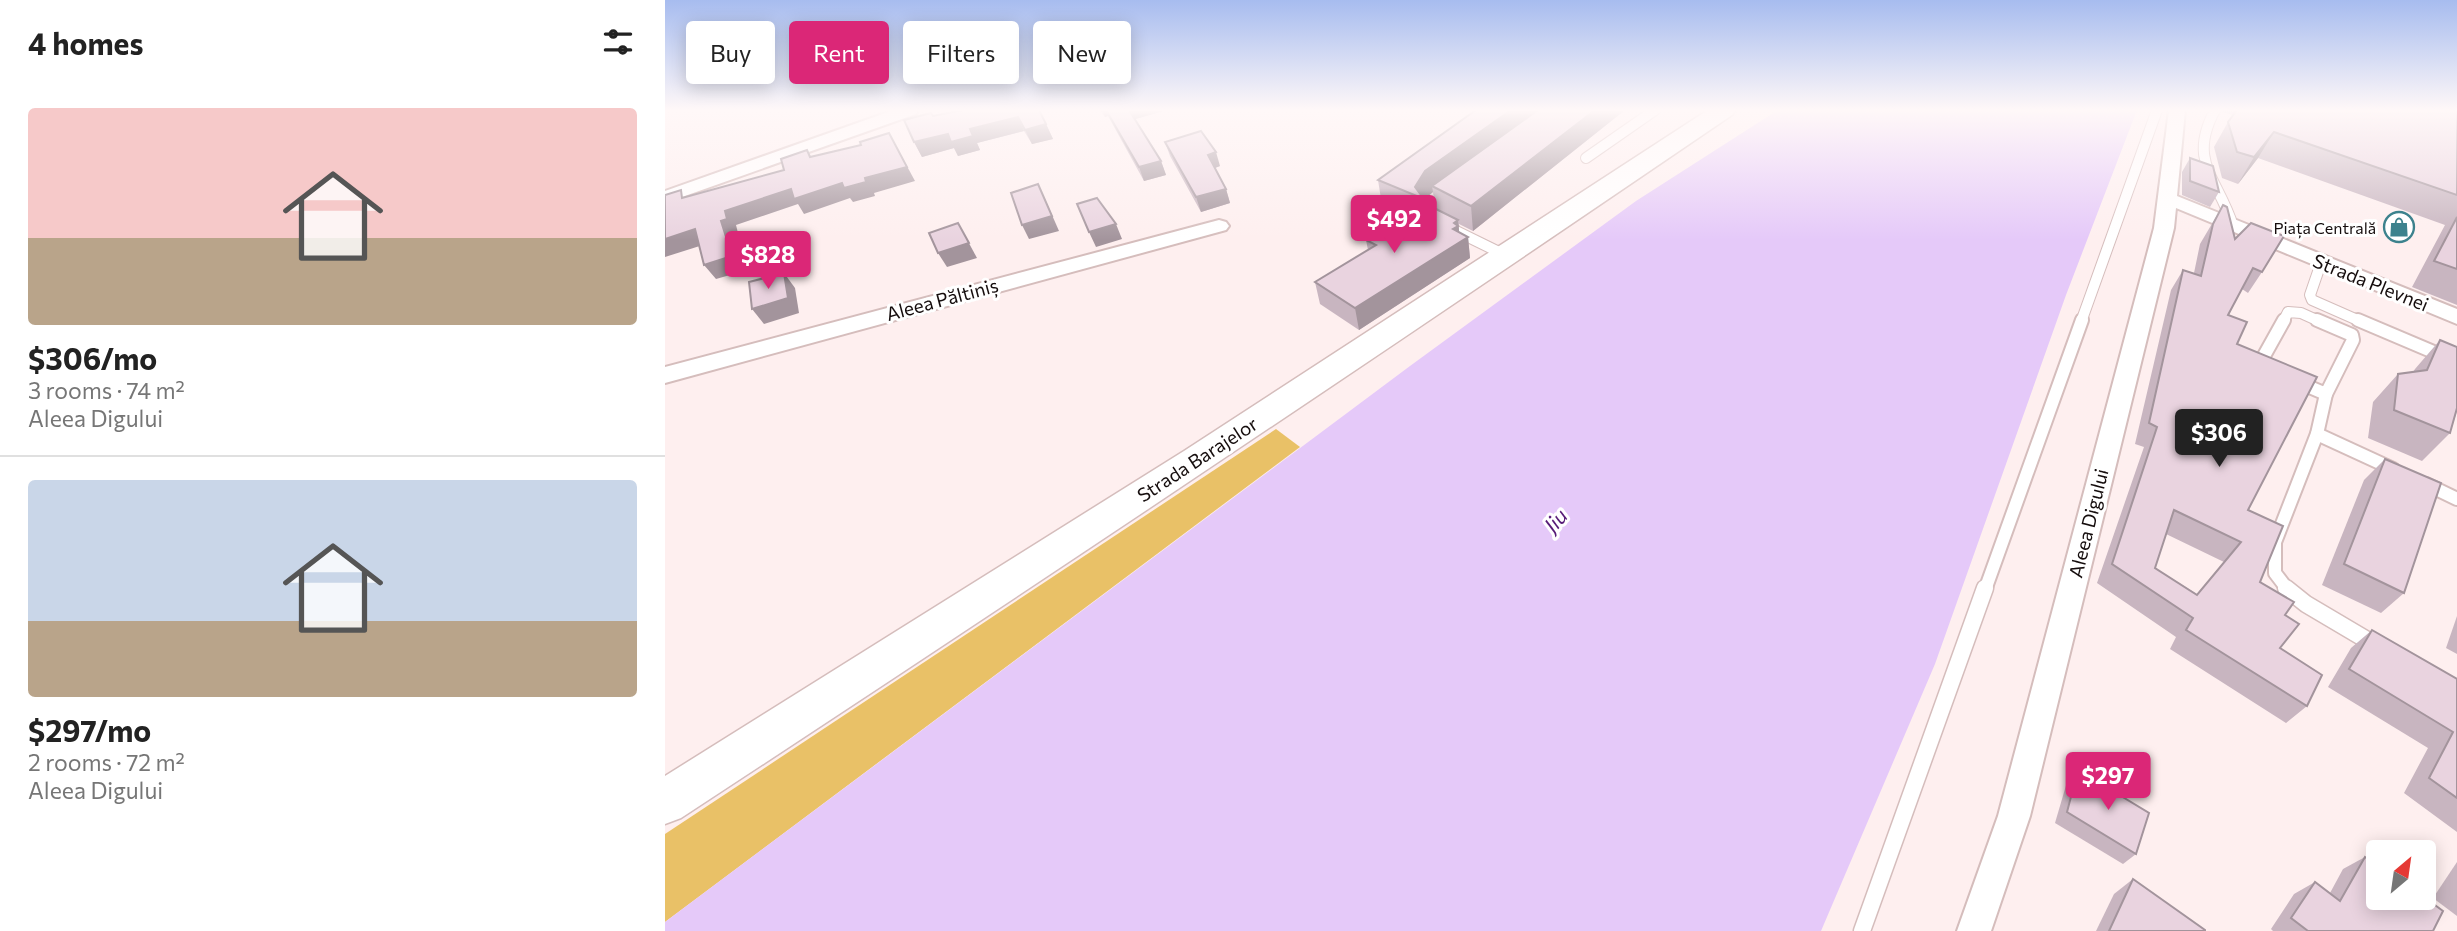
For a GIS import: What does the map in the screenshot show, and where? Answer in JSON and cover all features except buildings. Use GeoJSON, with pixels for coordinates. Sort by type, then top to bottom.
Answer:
{"type":"FeatureCollection","features":[{"type":"Feature","properties":{"kind":"main road","name":"Strada Barajelor"},"geometry":{"type":"LineString","coordinates":[[665,803],[869,673],[1659,153]]}},
{"type":"Feature","properties":{"kind":"street"},"geometry":{"type":"LineString","coordinates":[[665,197],[788,153]]}},
{"type":"Feature","properties":{"kind":"street","name":"Aleea Digului"},"geometry":{"type":"LineString","coordinates":[[1974,931],[2014,816],[2164,228],[2173,153]]}},
{"type":"Feature","properties":{"kind":"street","name":"Strada Plevnei"},"geometry":{"type":"LineString","coordinates":[[2169,200],[2457,317]]}},
{"type":"Feature","properties":{"kind":"street","name":"Aleea Păltiniș"},"geometry":{"type":"LineString","coordinates":[[665,375],[1219,226]]}},
{"type":"Feature","properties":{"kind":"lane"},"geometry":{"type":"LineString","coordinates":[[1586,158],[1593,153]]}},
{"type":"Feature","properties":{"kind":"lane"},"geometry":{"type":"LineString","coordinates":[[1862,931],[2141,153]]}},
{"type":"Feature","properties":{"kind":"lane"},"geometry":{"type":"LineString","coordinates":[[2202,153],[2231,215],[2233,226]]}},
{"type":"Feature","properties":{"kind":"lane"},"geometry":{"type":"LineString","coordinates":[[1445,226],[1507,256]]}},
{"type":"Feature","properties":{"kind":"lane"},"geometry":{"type":"LineString","coordinates":[[2321,262],[2310,295],[2312,300],[2457,362]]}},
{"type":"Feature","properties":{"kind":"lane"},"geometry":{"type":"LineString","coordinates":[[2326,394],[2265,368],[2260,363],[2288,312],[2301,313],[2352,335],[2353,340],[2326,394],[2317,434],[2275,542],[2276,573],[2284,587],[2306,604],[2387,653]]}},
{"type":"Feature","properties":{"kind":"lane"},"geometry":{"type":"LineString","coordinates":[[2317,434],[2457,499]]}},
{"type":"Feature","properties":{"kind":"shaded area"},"geometry":{"type":"Polygon","coordinates":[[[1276,429],[1300,447],[665,922],[665,834],[1276,429]]]}},
{"type":"Feature","properties":{"kind":"water","name":"Jiu"},"geometry":{"type":"Polygon","coordinates":[[[1710,153],[2120,153],[2066,295],[1935,664],[1821,931],[665,931],[665,922],[1410,366],[1636,201],[1710,153]]]}},
{"type":"Feature","properties":{"kind":"place","name":"Piața Centrală"},"geometry":{"type":"Point","coordinates":[2399,227]}}]}
